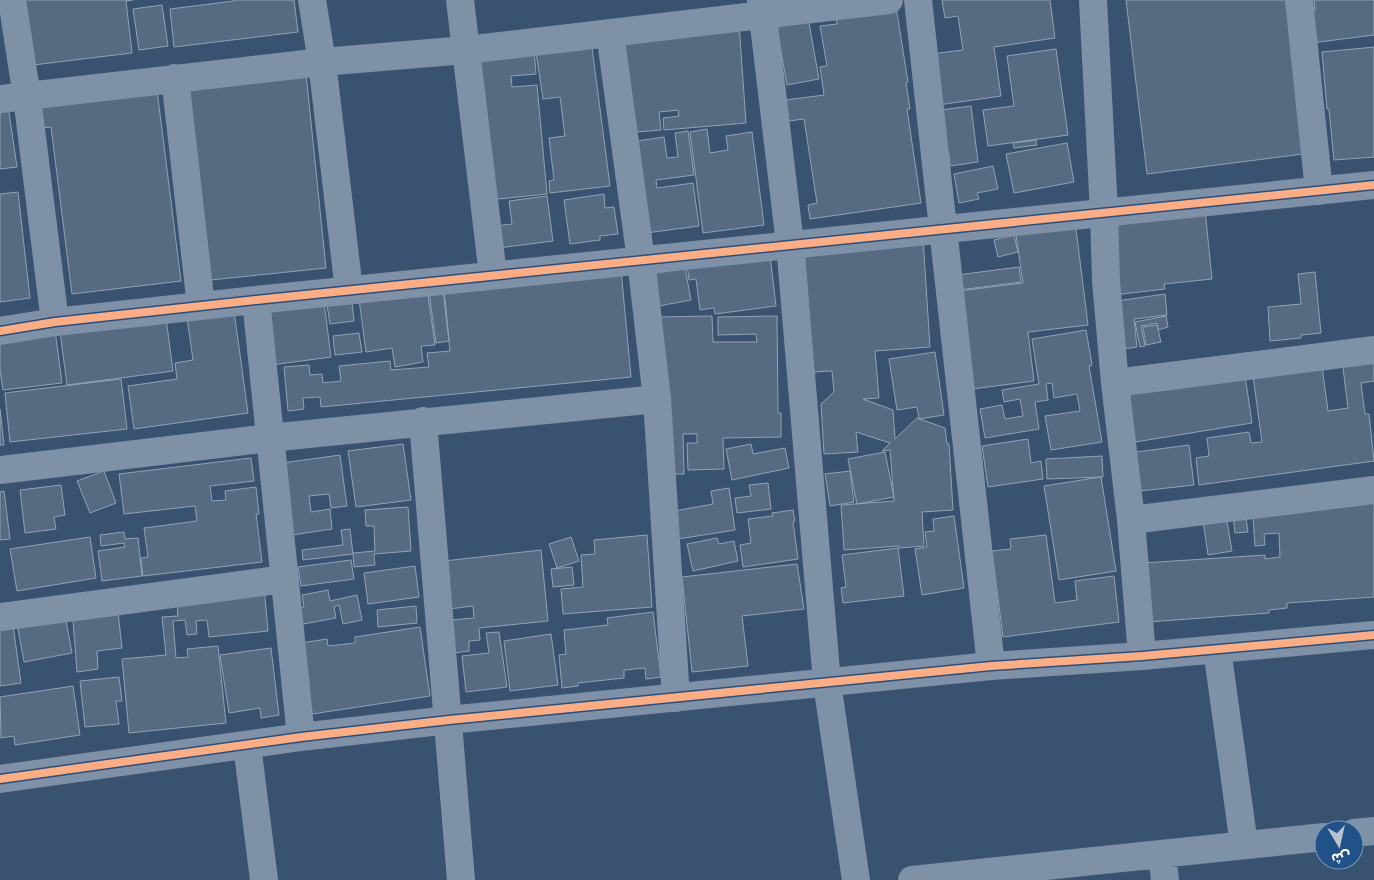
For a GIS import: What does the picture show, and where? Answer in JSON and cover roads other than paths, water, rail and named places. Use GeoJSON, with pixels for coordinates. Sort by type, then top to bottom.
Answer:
{"type":"FeatureCollection","features":[{"type":"Feature","properties":{"kind":"street"},"geometry":{"type":"LineString","coordinates":[[12,0],[27,97],[55,322]]}},
{"type":"Feature","properties":{"kind":"street"},"geometry":{"type":"LineString","coordinates":[[312,0],[322,62],[349,290]]}},
{"type":"Feature","properties":{"kind":"street"},"geometry":{"type":"LineString","coordinates":[[460,0],[493,275]]}},
{"type":"Feature","properties":{"kind":"street"},"geometry":{"type":"LineString","coordinates":[[0,99],[322,62],[466,50],[610,33],[762,8],[889,0]]}},
{"type":"Feature","properties":{"kind":"street"},"geometry":{"type":"LineString","coordinates":[[918,0],[991,666]]}},
{"type":"Feature","properties":{"kind":"street"},"geometry":{"type":"LineString","coordinates":[[1092,0],[1106,281],[1115,384],[1131,520],[1142,656]]}},
{"type":"Feature","properties":{"kind":"street"},"geometry":{"type":"LineString","coordinates":[[1300,0],[1319,191]]}},
{"type":"Feature","properties":{"kind":"street"},"geometry":{"type":"LineString","coordinates":[[762,8],[790,244],[827,683],[856,880]]}},
{"type":"Feature","properties":{"kind":"street"},"geometry":{"type":"LineString","coordinates":[[610,33],[641,260],[657,399],[676,698]]}},
{"type":"Feature","properties":{"kind":"street"},"geometry":{"type":"LineString","coordinates":[[176,78],[201,306]]}},
{"type":"Feature","properties":{"kind":"street"},"geometry":{"type":"LineString","coordinates":[[0,331],[55,322],[349,290],[1374,185]]}},
{"type":"Feature","properties":{"kind":"street"},"geometry":{"type":"LineString","coordinates":[[256,300],[301,738]]}},
{"type":"Feature","properties":{"kind":"street"},"geometry":{"type":"LineString","coordinates":[[1115,384],[1374,350]]}},
{"type":"Feature","properties":{"kind":"street"},"geometry":{"type":"LineString","coordinates":[[0,470],[423,421],[657,399]]}},
{"type":"Feature","properties":{"kind":"street"},"geometry":{"type":"LineString","coordinates":[[423,421],[461,880]]}},
{"type":"Feature","properties":{"kind":"street"},"geometry":{"type":"LineString","coordinates":[[1131,520],[1374,490]]}},
{"type":"Feature","properties":{"kind":"street"},"geometry":{"type":"LineString","coordinates":[[0,617],[285,579]]}},
{"type":"Feature","properties":{"kind":"street"},"geometry":{"type":"LineString","coordinates":[[0,779],[247,745],[449,720],[991,666],[1142,656],[1374,635]]}},
{"type":"Feature","properties":{"kind":"street"},"geometry":{"type":"LineString","coordinates":[[1217,649],[1244,845]]}},
{"type":"Feature","properties":{"kind":"street"},"geometry":{"type":"LineString","coordinates":[[247,745],[264,880]]}},
{"type":"Feature","properties":{"kind":"street"},"geometry":{"type":"LineString","coordinates":[[912,880],[996,876],[1162,854],[1314,837]]}},
{"type":"Feature","properties":{"kind":"street"},"geometry":{"type":"LineString","coordinates":[[1162,854],[1165,880]]}}]}
